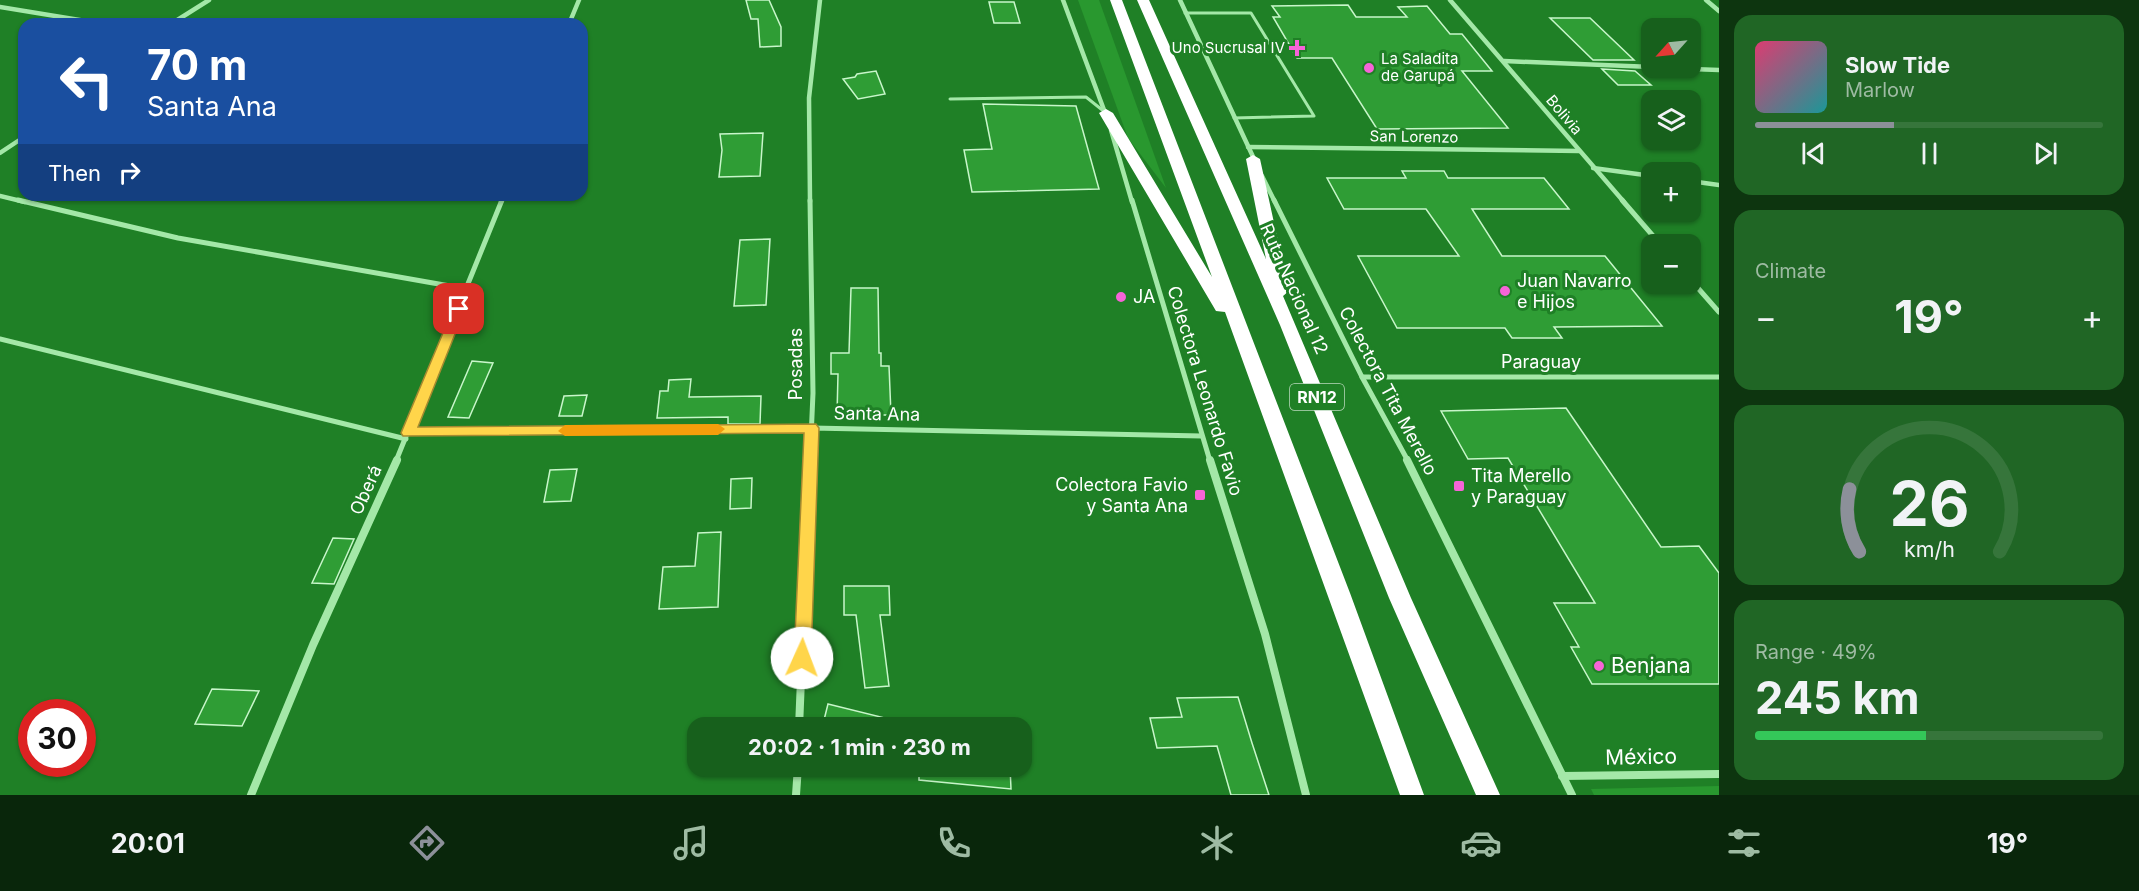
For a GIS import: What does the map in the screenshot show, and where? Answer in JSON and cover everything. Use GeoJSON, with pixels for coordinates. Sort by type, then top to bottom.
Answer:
{"type":"FeatureCollection","features":[{"type":"Feature","properties":{"kind":"highway","name":"RN12"},"geometry":{"type":"LineString","coordinates":[[1116,0],[1339,593],[1412,795]]}},
{"type":"Feature","properties":{"kind":"highway","name":"Ruta Nacional 12"},"geometry":{"type":"LineString","coordinates":[[1143,0],[1288,325],[1400,598],[1488,795]]}},
{"type":"Feature","properties":{"kind":"highway"},"geometry":{"type":"LineString","coordinates":[[1106,113],[1244,343]]}},
{"type":"Feature","properties":{"kind":"highway"},"geometry":{"type":"LineString","coordinates":[[1251,153],[1288,325]]}},
{"type":"Feature","properties":{"kind":"street"},"geometry":{"type":"LineString","coordinates":[[180,18],[208,0]]}},
{"type":"Feature","properties":{"kind":"street"},"geometry":{"type":"LineString","coordinates":[[572,18],[579,0]]}},
{"type":"Feature","properties":{"kind":"street","name":"Posadas"},"geometry":{"type":"LineString","coordinates":[[799,717],[813,393],[810,98],[820,0]]}},
{"type":"Feature","properties":{"kind":"street","name":"Colectora Leonardo Favio"},"geometry":{"type":"LineString","coordinates":[[1064,0],[1106,113],[1202,436],[1279,682],[1306,795]]}},
{"type":"Feature","properties":{"kind":"street","name":"Colectora Tita Merello"},"geometry":{"type":"LineString","coordinates":[[1180,0],[1251,153],[1362,377],[1420,483],[1572,795]]}},
{"type":"Feature","properties":{"kind":"street","name":"Bolivia"},"geometry":{"type":"LineString","coordinates":[[1450,0],[1651,234]]}},
{"type":"Feature","properties":{"kind":"street"},"geometry":{"type":"LineString","coordinates":[[1706,0],[1719,11]]}},
{"type":"Feature","properties":{"kind":"street"},"geometry":{"type":"LineString","coordinates":[[0,7],[67,18]]}},
{"type":"Feature","properties":{"kind":"street"},"geometry":{"type":"LineString","coordinates":[[1504,61],[1641,67]]}},
{"type":"Feature","properties":{"kind":"street"},"geometry":{"type":"LineString","coordinates":[[1701,69],[1719,70]]}},
{"type":"Feature","properties":{"kind":"street"},"geometry":{"type":"LineString","coordinates":[[0,153],[18,141]]}},
{"type":"Feature","properties":{"kind":"street","name":"San Lorenzo"},"geometry":{"type":"LineString","coordinates":[[1251,153],[1579,151]]}},
{"type":"Feature","properties":{"kind":"street"},"geometry":{"type":"LineString","coordinates":[[1593,168],[1641,175]]}},
{"type":"Feature","properties":{"kind":"street"},"geometry":{"type":"LineString","coordinates":[[1701,183],[1719,185]]}},
{"type":"Feature","properties":{"kind":"street"},"geometry":{"type":"LineString","coordinates":[[0,196],[18,200]]}},
{"type":"Feature","properties":{"kind":"street"},"geometry":{"type":"LineString","coordinates":[[21,201],[178,238],[467,289]]}},
{"type":"Feature","properties":{"kind":"street","name":"Oberá"},"geometry":{"type":"LineString","coordinates":[[251,795],[313,645],[407,436],[502,201]]}},
{"type":"Feature","properties":{"kind":"street"},"geometry":{"type":"LineString","coordinates":[[1701,292],[1719,312]]}},
{"type":"Feature","properties":{"kind":"street","name":"Santa Ana"},"geometry":{"type":"LineString","coordinates":[[0,339],[407,436],[812,428],[1202,436]]}},
{"type":"Feature","properties":{"kind":"street","name":"Paraguay"},"geometry":{"type":"LineString","coordinates":[[1362,377],[1719,377]]}},
{"type":"Feature","properties":{"kind":"street","name":"México"},"geometry":{"type":"LineString","coordinates":[[1563,776],[1719,774]]}},
{"type":"Feature","properties":{"kind":"street"},"geometry":{"type":"LineString","coordinates":[[796,795],[797,777]]}},
{"type":"Feature","properties":{"kind":"lane"},"geometry":{"type":"LineString","coordinates":[[1185,13],[1251,13],[1314,116],[1234,118]]}},
{"type":"Feature","properties":{"kind":"lane"},"geometry":{"type":"LineString","coordinates":[[950,99],[1086,98],[1106,113]]}},
{"type":"Feature","properties":{"kind":"green space"},"geometry":{"type":"Polygon","coordinates":[[[1078,0],[1099,0],[1166,188],[1128,138],[1078,0]]]}},
{"type":"Feature","properties":{"kind":"green space"},"geometry":{"type":"Polygon","coordinates":[[[1719,786],[1719,795],[1594,795],[1591,789],[1719,786]]]}},
{"type":"Feature","properties":{"kind":"building"},"geometry":{"type":"Polygon","coordinates":[[[746,0],[769,0],[781,27],[781,46],[760,47],[758,19],[751,19],[746,0]]]}},
{"type":"Feature","properties":{"kind":"building"},"geometry":{"type":"Polygon","coordinates":[[[989,2],[1014,2],[1020,23],[994,23],[989,2]]]}},
{"type":"Feature","properties":{"kind":"building"},"geometry":{"type":"Polygon","coordinates":[[[1348,5],[1356,17],[1407,17],[1398,7],[1427,6],[1450,34],[1462,34],[1492,71],[1462,71],[1508,128],[1377,129],[1332,58],[1297,58],[1273,17],[1280,17],[1272,6],[1348,5]]]}},
{"type":"Feature","properties":{"kind":"building"},"geometry":{"type":"Polygon","coordinates":[[[1550,18],[1590,18],[1634,60],[1593,60],[1550,18]]]}},
{"type":"Feature","properties":{"kind":"building"},"geometry":{"type":"Polygon","coordinates":[[[1602,69],[1635,71],[1651,85],[1618,85],[1602,69]]]}},
{"type":"Feature","properties":{"kind":"building"},"geometry":{"type":"Polygon","coordinates":[[[876,71],[885,94],[858,99],[843,79],[855,77],[857,74],[876,71]]]}},
{"type":"Feature","properties":{"kind":"building"},"geometry":{"type":"Polygon","coordinates":[[[983,104],[1076,106],[1099,189],[972,192],[964,150],[992,149],[983,104]]]}},
{"type":"Feature","properties":{"kind":"building"},"geometry":{"type":"Polygon","coordinates":[[[763,133],[760,176],[719,177],[722,150],[720,134],[763,133]]]}},
{"type":"Feature","properties":{"kind":"building","name":"Juan Navarro e Hijos"},"geometry":{"type":"Polygon","coordinates":[[[1402,171],[1444,171],[1448,178],[1544,178],[1569,209],[1472,209],[1502,256],[1605,256],[1662,326],[1554,327],[1562,338],[1512,338],[1505,328],[1397,328],[1358,256],[1459,256],[1426,209],[1344,209],[1327,178],[1406,178],[1402,171]]]}},
{"type":"Feature","properties":{"kind":"building"},"geometry":{"type":"Polygon","coordinates":[[[770,239],[766,305],[734,306],[740,240],[770,239]]]}},
{"type":"Feature","properties":{"kind":"building"},"geometry":{"type":"Polygon","coordinates":[[[851,288],[878,288],[879,353],[881,353],[881,366],[889,366],[891,415],[837,415],[838,374],[831,374],[831,353],[849,353],[851,288]]]}},
{"type":"Feature","properties":{"kind":"building"},"geometry":{"type":"Polygon","coordinates":[[[472,361],[493,363],[469,418],[448,417],[472,361]]]}},
{"type":"Feature","properties":{"kind":"building"},"geometry":{"type":"Polygon","coordinates":[[[691,379],[689,397],[761,396],[760,424],[728,424],[728,417],[657,418],[660,391],[668,391],[669,380],[691,379]]]}},
{"type":"Feature","properties":{"kind":"building"},"geometry":{"type":"Polygon","coordinates":[[[587,395],[582,416],[559,416],[564,396],[587,395]]]}},
{"type":"Feature","properties":{"kind":"building"},"geometry":{"type":"Polygon","coordinates":[[[1566,408],[1661,547],[1699,546],[1719,573],[1719,684],[1592,684],[1571,647],[1579,647],[1554,603],[1595,603],[1508,458],[1468,459],[1441,411],[1566,408]]]}},
{"type":"Feature","properties":{"kind":"building"},"geometry":{"type":"Polygon","coordinates":[[[577,469],[571,501],[544,502],[550,470],[577,469]]]}},
{"type":"Feature","properties":{"kind":"building"},"geometry":{"type":"Polygon","coordinates":[[[752,478],[751,508],[730,509],[731,479],[752,478]]]}},
{"type":"Feature","properties":{"kind":"building"},"geometry":{"type":"Polygon","coordinates":[[[721,532],[718,607],[659,609],[663,567],[695,566],[698,533],[721,532]]]}},
{"type":"Feature","properties":{"kind":"building"},"geometry":{"type":"Polygon","coordinates":[[[333,538],[354,539],[334,584],[312,583],[333,538]]]}},
{"type":"Feature","properties":{"kind":"building"},"geometry":{"type":"Polygon","coordinates":[[[844,586],[889,586],[890,615],[880,615],[889,686],[865,688],[856,615],[844,615],[844,586]]]}},
{"type":"Feature","properties":{"kind":"building"},"geometry":{"type":"Polygon","coordinates":[[[212,689],[259,691],[242,726],[195,724],[212,689]]]}},
{"type":"Feature","properties":{"kind":"building"},"geometry":{"type":"Polygon","coordinates":[[[1238,697],[1269,795],[1231,795],[1217,746],[1157,748],[1150,718],[1182,717],[1177,698],[1238,697]]]}},
{"type":"Feature","properties":{"kind":"building"},"geometry":{"type":"Polygon","coordinates":[[[828,704],[881,717],[825,717],[828,704]]]}},
{"type":"Feature","properties":{"kind":"building"},"geometry":{"type":"Polygon","coordinates":[[[919,777],[1010,777],[1011,789],[919,780],[919,777]]]}},
{"type":"Feature","properties":{"kind":"slow traffic"},"geometry":{"type":"LineString","coordinates":[[565,431],[718,429]]}},
{"type":"Feature","properties":{"kind":"place","name":"Uno Sucrusal IV"},"geometry":{"type":"Point","coordinates":[1297,48]}},
{"type":"Feature","properties":{"kind":"place","name":"La Saladita de Garupá"},"geometry":{"type":"Point","coordinates":[1369,68]}},
{"type":"Feature","properties":{"kind":"place","name":"Juan Navarro e Hijos"},"geometry":{"type":"Point","coordinates":[1505,291]}},
{"type":"Feature","properties":{"kind":"place","name":"JA"},"geometry":{"type":"Point","coordinates":[1121,297]}},
{"type":"Feature","properties":{"kind":"place","name":"Tita Merello y Paraguay"},"geometry":{"type":"Point","coordinates":[1459,486]}},
{"type":"Feature","properties":{"kind":"place","name":"Colectora Favio y Santa Ana"},"geometry":{"type":"Point","coordinates":[1200,495]}},
{"type":"Feature","properties":{"kind":"place","name":"Benjana"},"geometry":{"type":"Point","coordinates":[1599,666]}},
{"type":"Feature","properties":{"kind":"route"},"geometry":{"type":"LineString","coordinates":[[459,309],[408,433],[812,428],[802,658]]}}]}
